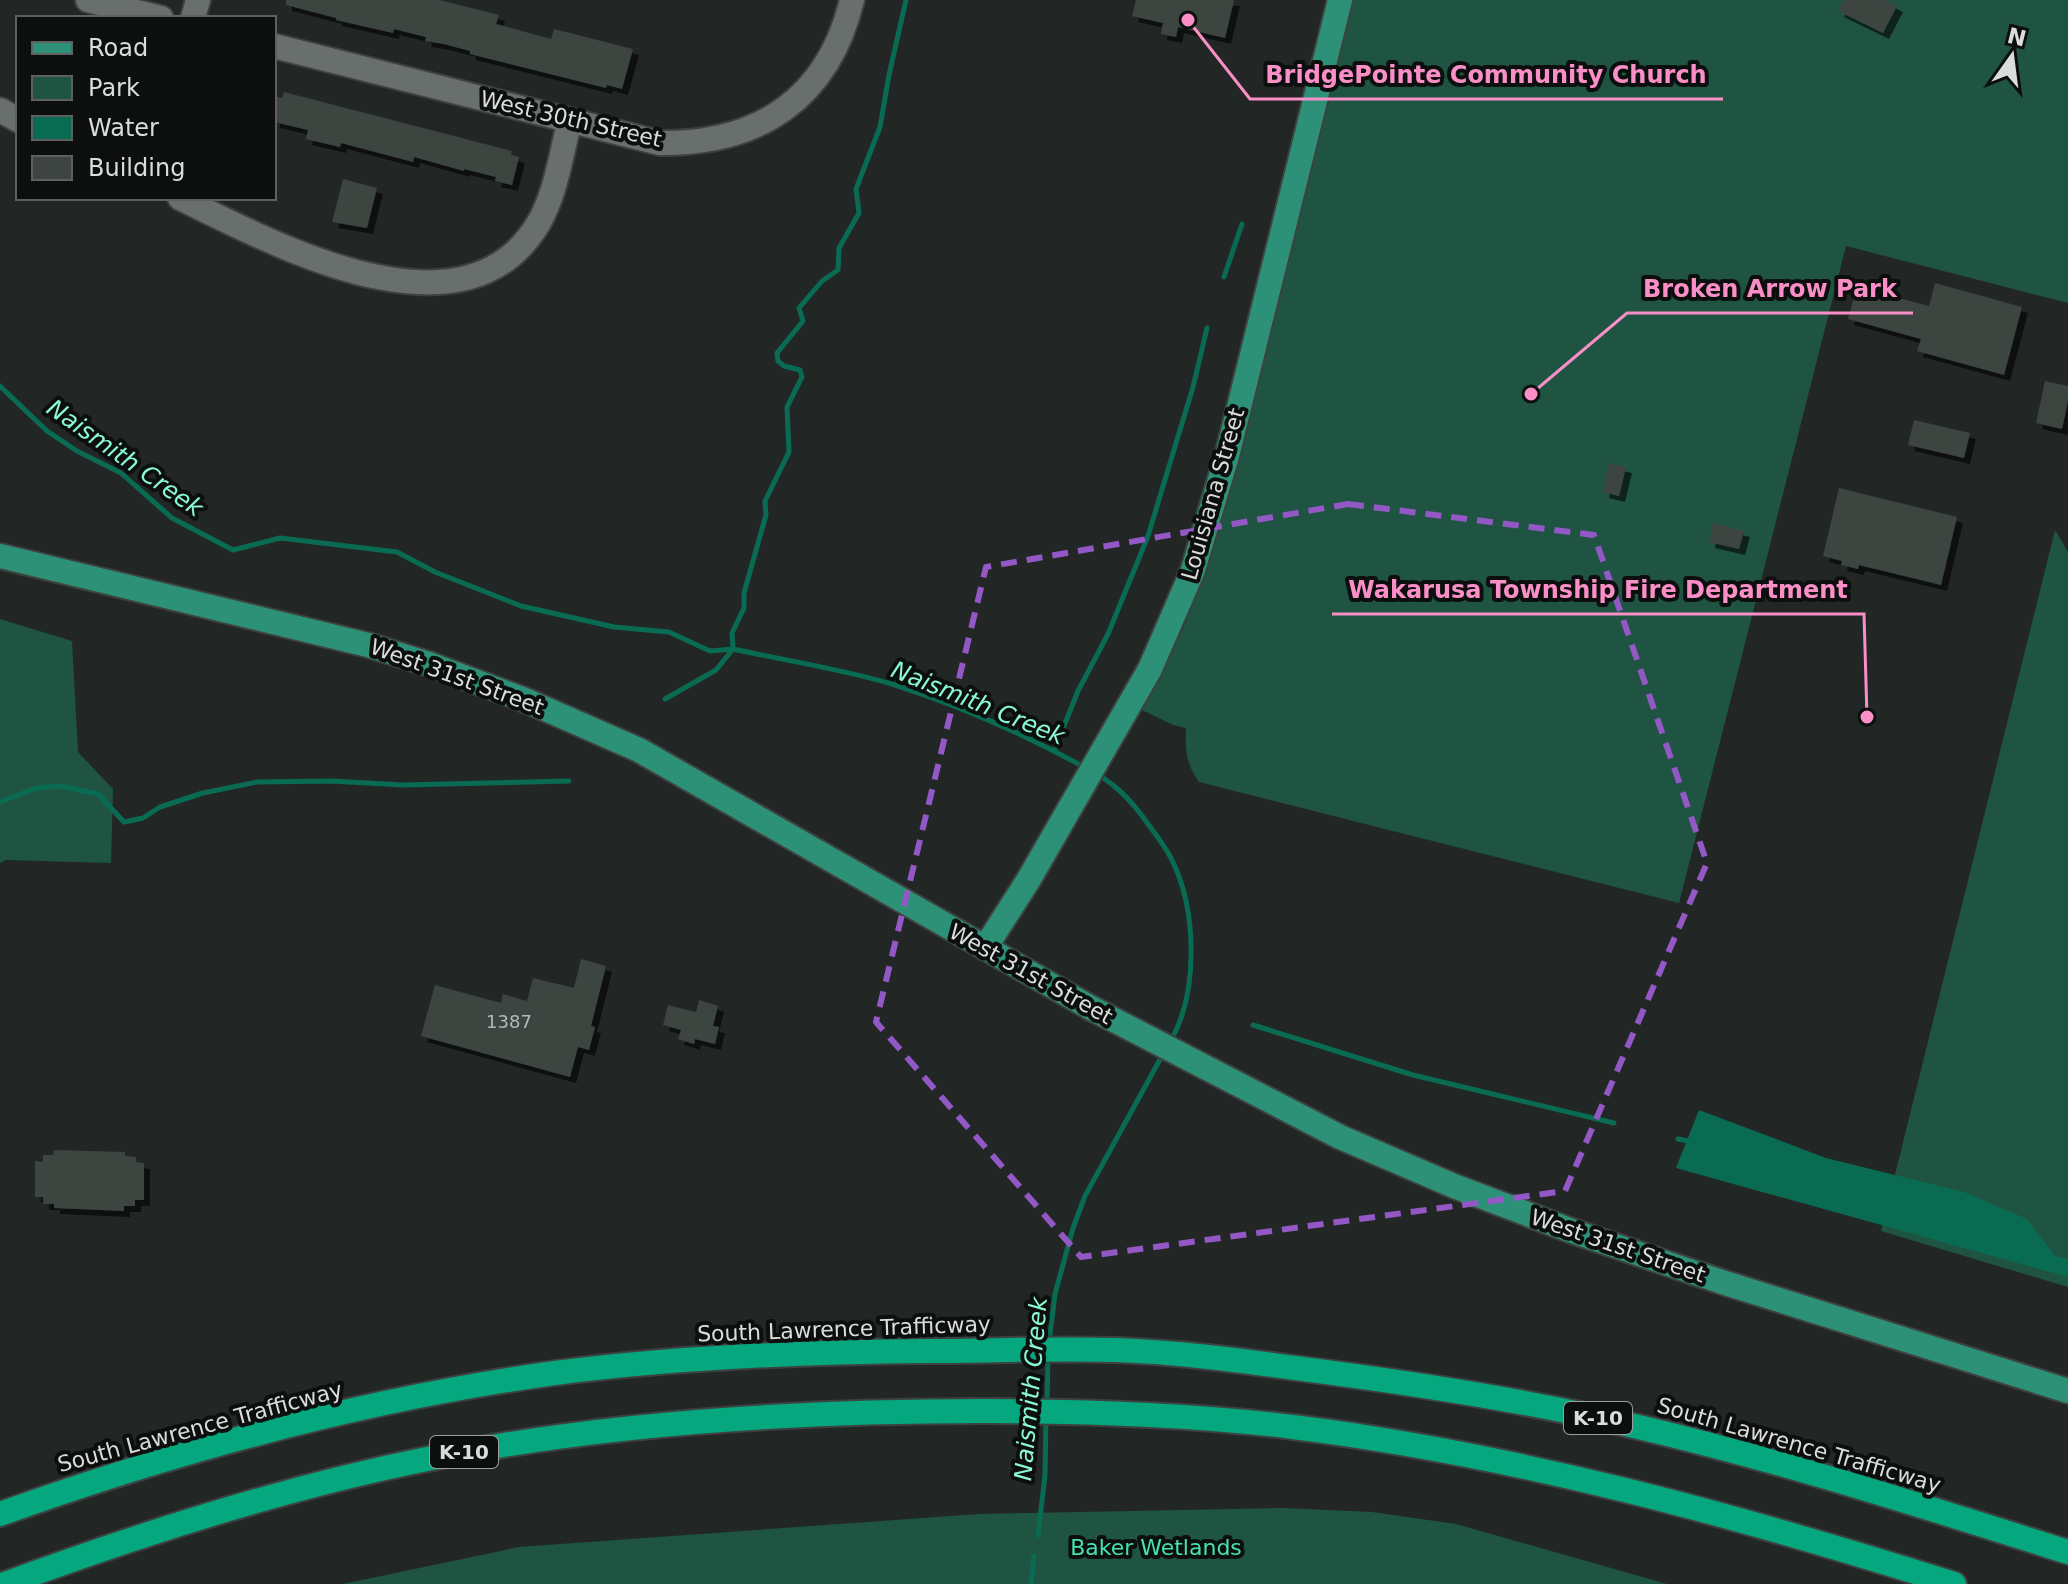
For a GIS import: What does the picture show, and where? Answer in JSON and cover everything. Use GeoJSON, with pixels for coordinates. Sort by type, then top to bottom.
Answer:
{"type":"FeatureCollection","features":[{"type":"Feature","properties":{"kind":"highway","name":"South Lawrence Trafficway"},"geometry":{"type":"LineString","coordinates":[[0,1514],[140,1467],[246,1438],[367,1408],[488,1384],[686,1359],[831,1352],[1115,1350],[1227,1359],[1370,1378],[1583,1415],[1794,1467],[2068,1552]]}},
{"type":"Feature","properties":{"kind":"highway","name":"K-10"},"geometry":{"type":"LineString","coordinates":[[5,1584],[129,1539],[232,1507],[439,1457],[528,1442],[653,1427],[793,1416],[939,1411],[1103,1412],[1203,1417],[1296,1427],[1491,1461],[1737,1518],[1954,1584]]}},
{"type":"Feature","properties":{"kind":"main road","name":"Louisiana Street"},"geometry":{"type":"LineString","coordinates":[[985,948],[1122,720],[1165,639],[1207,529],[1340,0]]}},
{"type":"Feature","properties":{"kind":"main road","name":"West 31st Street"},"geometry":{"type":"LineString","coordinates":[[0,556],[356,642],[429,664],[525,700],[662,762],[1091,1008],[1353,1143],[1520,1213],[1722,1282],[2068,1391]]}},
{"type":"Feature","properties":{"kind":"street"},"geometry":{"type":"LineString","coordinates":[[88,0],[153,16]]}},
{"type":"Feature","properties":{"kind":"street","name":"West 30th Street"},"geometry":{"type":"LineString","coordinates":[[276,46],[660,143],[715,140],[744,131],[789,106],[819,74],[841,37],[852,0]]}},
{"type":"Feature","properties":{"kind":"street"},"geometry":{"type":"LineString","coordinates":[[184,200],[292,252],[321,261],[416,283],[439,284],[462,280],[486,272],[507,259],[539,223],[549,200],[570,120]]}},
{"type":"Feature","properties":{"kind":"highlighted area"},"geometry":{"type":"Polygon","coordinates":[[[1348,504],[1594,535],[1707,863],[1565,1191],[1081,1257],[876,1022],[986,567],[1348,504]]]}},
{"type":"Feature","properties":{"kind":"green space"},"geometry":{"type":"Polygon","coordinates":[[[1352,0],[2068,0],[2068,303],[1846,246],[1679,903],[1199,782],[1187,756],[1186,728],[1142,710],[1183,629],[1216,541],[1352,0]]]}},
{"type":"Feature","properties":{"kind":"green space"},"geometry":{"type":"Polygon","coordinates":[[[2055,530],[2068,552],[2068,1287],[1881,1231],[2055,530]]]}},
{"type":"Feature","properties":{"kind":"green space"},"geometry":{"type":"Polygon","coordinates":[[[0,619],[72,641],[78,752],[113,789],[111,863],[6,860],[0,863],[0,619]]]}},
{"type":"Feature","properties":{"kind":"green space","name":"Baker Wetlands"},"geometry":{"type":"Polygon","coordinates":[[[1283,1508],[1372,1512],[1456,1524],[1667,1584],[343,1584],[519,1547],[979,1514],[1283,1508]]]}},
{"type":"Feature","properties":{"kind":"water"},"geometry":{"type":"Polygon","coordinates":[[[1699,1110],[1826,1158],[1964,1192],[2027,1219],[2055,1256],[2068,1259],[2068,1277],[1676,1168],[1699,1110]]]}},
{"type":"Feature","properties":{"kind":"building"},"geometry":{"type":"Polygon","coordinates":[[[286,0],[439,0],[499,15],[496,24],[551,39],[554,29],[633,49],[622,89],[607,85],[606,88],[470,54],[470,51],[425,41],[426,37],[336,20],[286,5],[286,0]]]}},
{"type":"Feature","properties":{"kind":"building"},"geometry":{"type":"Polygon","coordinates":[[[1136,0],[1234,0],[1225,38],[1178,27],[1176,37],[1161,34],[1163,23],[1132,16],[1136,0]]]}},
{"type":"Feature","properties":{"kind":"building"},"geometry":{"type":"Polygon","coordinates":[[[1844,0],[1885,0],[1897,6],[1883,33],[1838,11],[1844,0]]]}},
{"type":"Feature","properties":{"kind":"building"},"geometry":{"type":"Polygon","coordinates":[[[284,92],[512,151],[511,155],[519,157],[512,185],[495,181],[496,177],[414,157],[413,162],[341,143],[340,147],[306,139],[308,130],[276,122],[276,96],[282,98],[284,92]]]}},
{"type":"Feature","properties":{"kind":"building"},"geometry":{"type":"Polygon","coordinates":[[[343,179],[377,188],[367,228],[332,222],[343,179]]]}},
{"type":"Feature","properties":{"kind":"building"},"geometry":{"type":"Polygon","coordinates":[[[1935,283],[2022,307],[2004,375],[1917,351],[1921,339],[1848,319],[1857,287],[1929,306],[1935,283]]]}},
{"type":"Feature","properties":{"kind":"building"},"geometry":{"type":"Polygon","coordinates":[[[2045,381],[2068,386],[2062,429],[2036,423],[2045,381]]]}},
{"type":"Feature","properties":{"kind":"building"},"geometry":{"type":"Polygon","coordinates":[[[1914,420],[1970,433],[1964,458],[1908,445],[1914,420]]]}},
{"type":"Feature","properties":{"kind":"building"},"geometry":{"type":"Polygon","coordinates":[[[1609,463],[1626,467],[1619,496],[1603,492],[1609,463]]]}},
{"type":"Feature","properties":{"kind":"building"},"geometry":{"type":"Polygon","coordinates":[[[1839,488],[1957,517],[1941,585],[1859,565],[1858,569],[1841,565],[1842,561],[1823,556],[1839,488]]]}},
{"type":"Feature","properties":{"kind":"building"},"geometry":{"type":"Polygon","coordinates":[[[1713,523],[1744,531],[1739,549],[1709,542],[1713,523]]]}},
{"type":"Feature","properties":{"kind":"building"},"geometry":{"type":"Polygon","coordinates":[[[581,959],[606,966],[591,1026],[595,1027],[589,1050],[578,1047],[570,1077],[421,1036],[435,985],[501,1003],[503,994],[527,1001],[533,978],[574,988],[581,959]]]}},
{"type":"Feature","properties":{"kind":"building"},"geometry":{"type":"Polygon","coordinates":[[[699,1000],[718,1006],[713,1026],[719,1027],[715,1044],[695,1039],[694,1044],[678,1039],[681,1030],[663,1025],[668,1005],[696,1012],[699,1000]]]}},
{"type":"Feature","properties":{"kind":"building"},"geometry":{"type":"Polygon","coordinates":[[[54,1150],[125,1152],[125,1156],[136,1157],[136,1162],[144,1163],[144,1200],[135,1200],[135,1206],[124,1206],[124,1211],[54,1208],[54,1204],[43,1204],[43,1197],[35,1197],[35,1161],[43,1162],[43,1155],[53,1155],[54,1150]]]}},
{"type":"Feature","properties":{"kind":"waterway"},"geometry":{"type":"LineString","coordinates":[[665,699],[716,670],[733,649],[732,633],[744,608],[744,593],[766,515],[765,501],[789,452],[787,407],[802,377],[800,370],[778,361],[777,353],[803,321],[799,308],[822,281],[838,270],[839,248],[859,213],[856,189],[880,127],[906,0]]}},
{"type":"Feature","properties":{"kind":"waterway"},"geometry":{"type":"LineString","coordinates":[[1224,277],[1242,224]]}},
{"type":"Feature","properties":{"kind":"waterway"},"geometry":{"type":"LineString","coordinates":[[1054,751],[1078,691],[1108,634],[1148,536],[1193,387],[1207,328]]}},
{"type":"Feature","properties":{"kind":"waterway","name":"Naismith Creek"},"geometry":{"type":"LineString","coordinates":[[0,386],[47,431],[77,451],[121,473],[172,518],[233,550],[280,538],[397,552],[435,572],[521,606],[614,627],[669,632],[710,651],[733,649],[895,685],[993,722],[1086,768]]}},
{"type":"Feature","properties":{"kind":"waterway","name":"Naismith Creek"},"geometry":{"type":"LineString","coordinates":[[1098,775],[1128,799],[1161,842],[1180,879],[1186,901],[1190,926],[1190,976],[1186,1000],[1170,1042]]}},
{"type":"Feature","properties":{"kind":"waterway"},"geometry":{"type":"LineString","coordinates":[[0,802],[36,788],[60,786],[98,794],[124,822],[143,818],[160,807],[203,793],[257,782],[331,781],[403,785],[569,781]]}},
{"type":"Feature","properties":{"kind":"waterway"},"geometry":{"type":"LineString","coordinates":[[1253,1025],[1413,1075],[1614,1123]]}},
{"type":"Feature","properties":{"kind":"waterway","name":"Naismith Creek"},"geometry":{"type":"LineString","coordinates":[[1049,1343],[1055,1294],[1085,1196],[1163,1054]]}},
{"type":"Feature","properties":{"kind":"waterway"},"geometry":{"type":"LineString","coordinates":[[1678,1139],[1693,1142]]}},
{"type":"Feature","properties":{"kind":"waterway","name":"Naismith Creek"},"geometry":{"type":"LineString","coordinates":[[1047,1403],[1048,1357]]}},
{"type":"Feature","properties":{"kind":"waterway","name":"Naismith Creek"},"geometry":{"type":"LineString","coordinates":[[1038,1535],[1045,1475],[1046,1417]]}},
{"type":"Feature","properties":{"kind":"waterway","name":"Naismith Creek"},"geometry":{"type":"LineString","coordinates":[[1031,1584],[1034,1556]]}},
{"type":"Feature","properties":{"kind":"place","name":"BridgePointe Community Church"},"geometry":{"type":"Point","coordinates":[1188,20]}},
{"type":"Feature","properties":{"kind":"place","name":"Broken Arrow Park"},"geometry":{"type":"Point","coordinates":[1531,394]}},
{"type":"Feature","properties":{"kind":"place","name":"Wakarusa Township Fire Department"},"geometry":{"type":"Point","coordinates":[1867,717]}}]}
